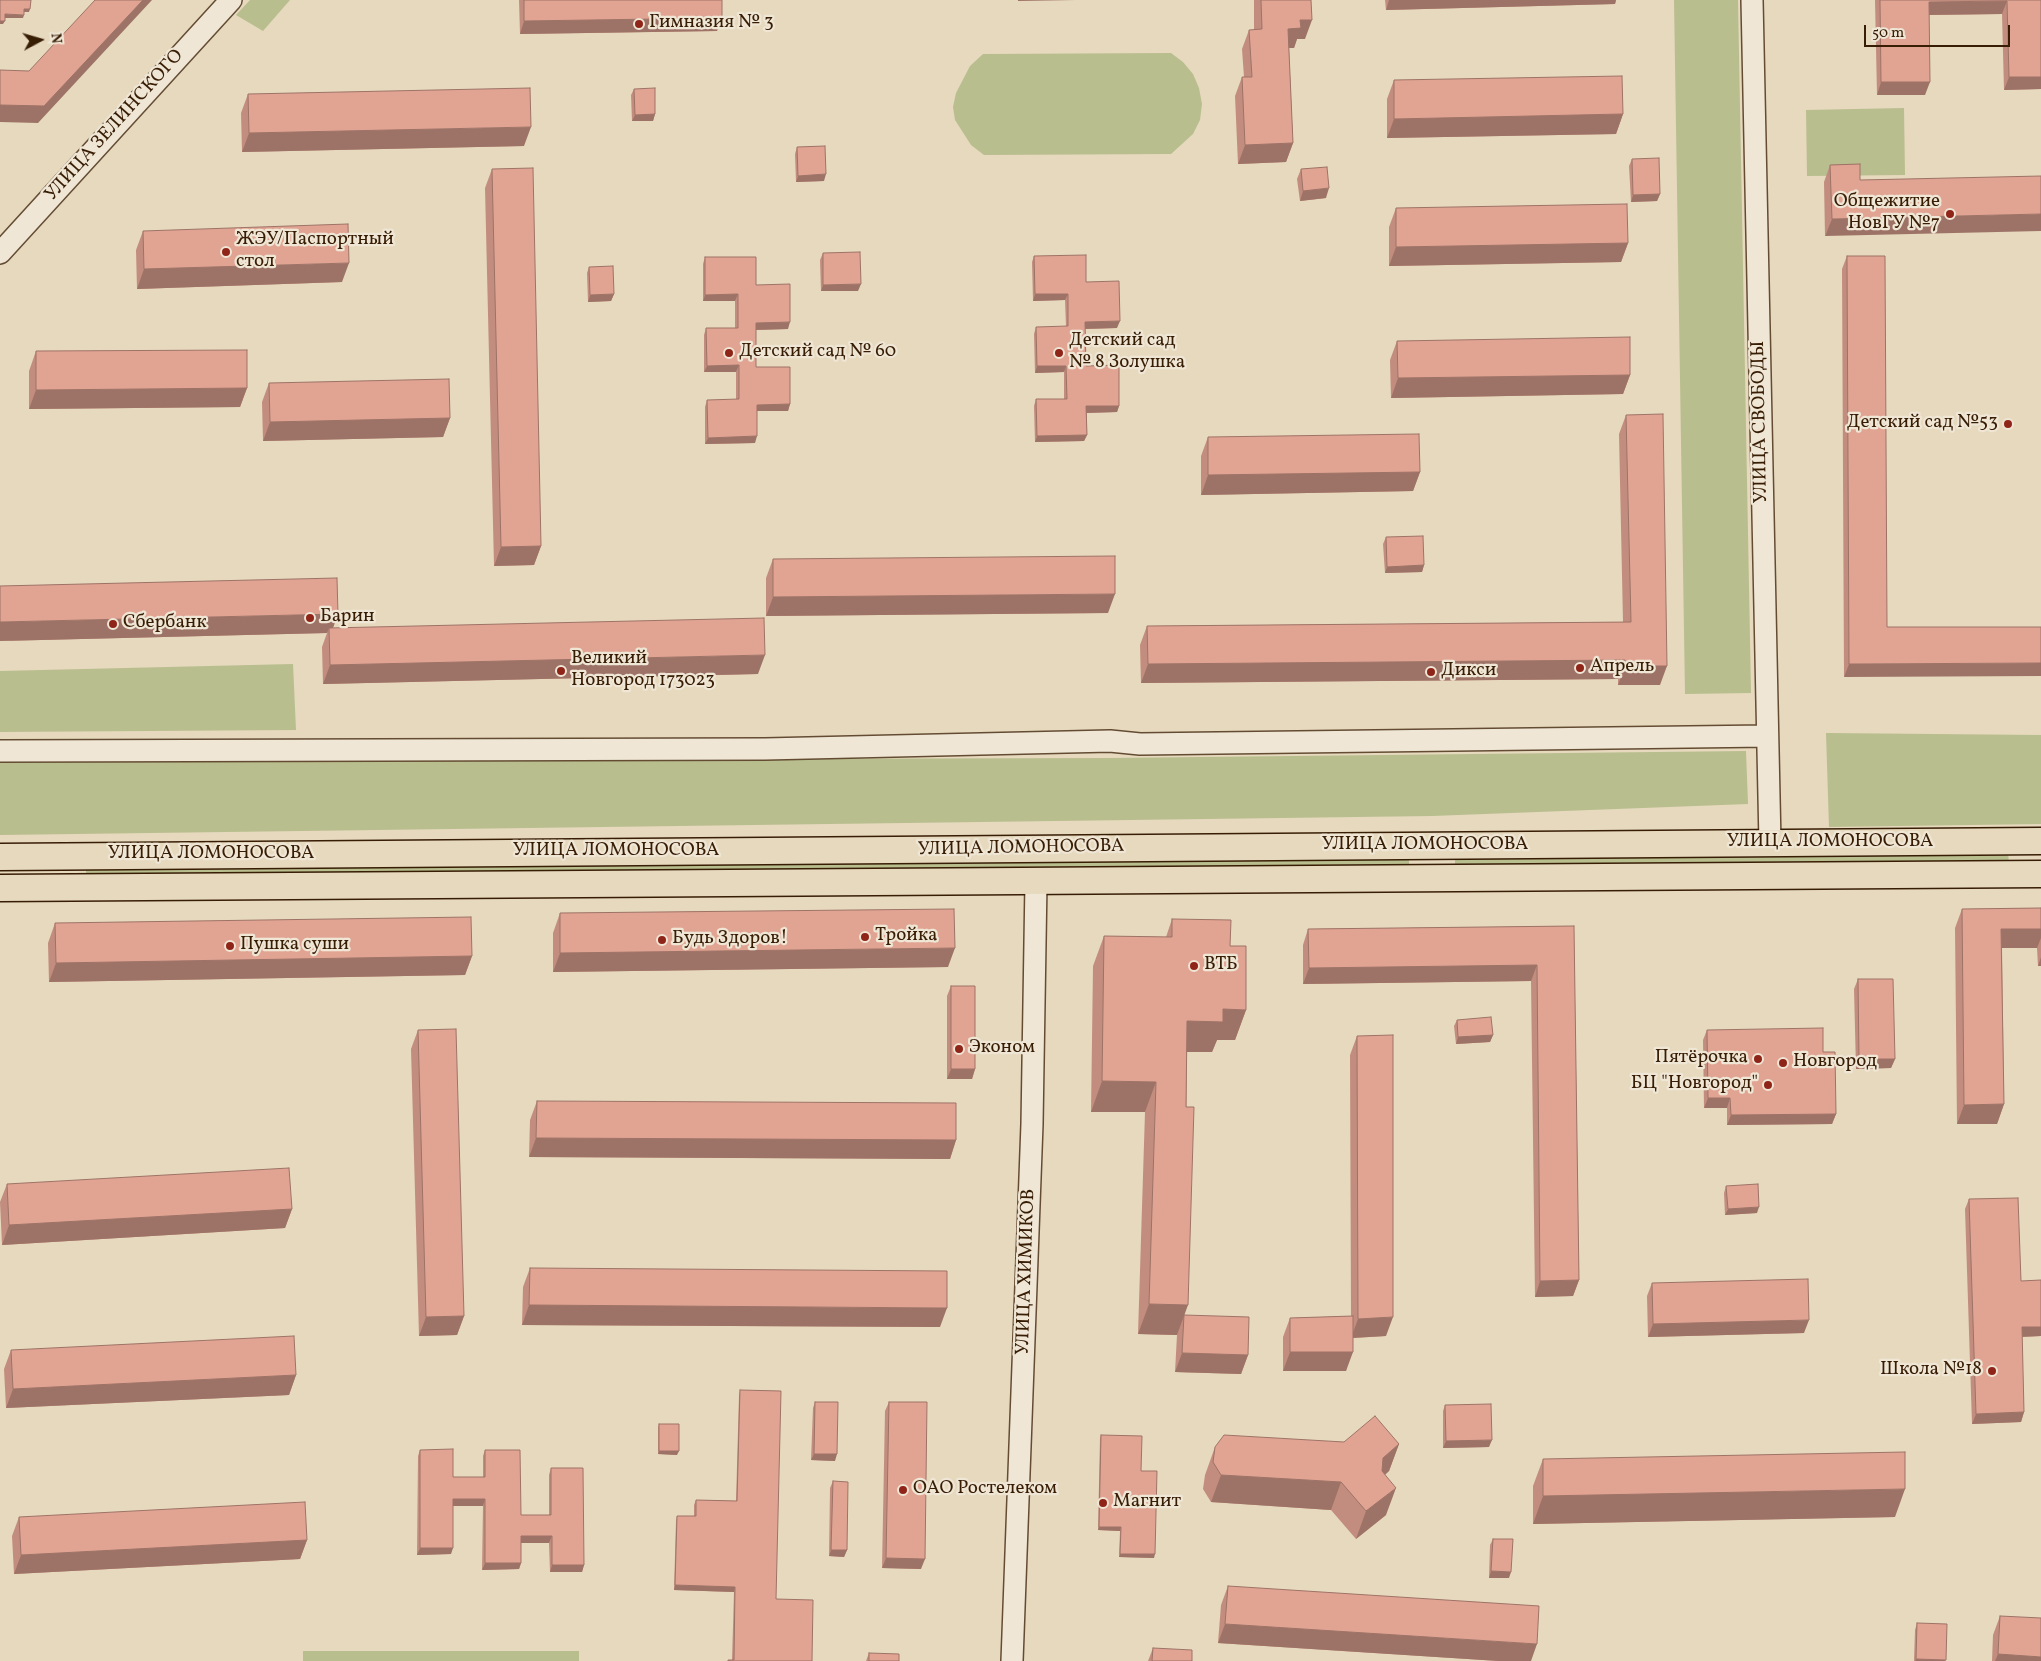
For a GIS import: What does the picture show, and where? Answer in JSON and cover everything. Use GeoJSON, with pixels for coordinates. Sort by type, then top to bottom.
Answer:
{"type":"FeatureCollection","features":[{"type":"Feature","properties":{"kind":"main road","name":"УЛИЦА ЛОМОНОСОВА"},"geometry":{"type":"LineString","coordinates":[[0,857],[2036,841]]}},
{"type":"Feature","properties":{"kind":"main road"},"geometry":{"type":"LineString","coordinates":[[2036,841],[2036,874]]}},
{"type":"Feature","properties":{"kind":"main road"},"geometry":{"type":"LineString","coordinates":[[1432,846],[1432,878]]}},
{"type":"Feature","properties":{"kind":"main road"},"geometry":{"type":"LineString","coordinates":[[59,856],[60,888]]}},
{"type":"Feature","properties":{"kind":"main road","name":"УЛИЦА ЛОМОНОСОВА"},"geometry":{"type":"LineString","coordinates":[[0,888],[2036,874]]}},
{"type":"Feature","properties":{"kind":"street","name":"УЛИЦА ЗЕЛИНСКОГО"},"geometry":{"type":"LineString","coordinates":[[0,253],[231,0]]}},
{"type":"Feature","properties":{"kind":"street","name":"УЛИЦА СВОБОДЫ"},"geometry":{"type":"LineString","coordinates":[[1752,0],[1770,843]]}},
{"type":"Feature","properties":{"kind":"street"},"geometry":{"type":"LineString","coordinates":[[0,751],[766,749],[1115,741],[1140,744],[1767,736]]}},
{"type":"Feature","properties":{"kind":"street","name":"УЛИЦА ХИМИКОВ"},"geometry":{"type":"LineString","coordinates":[[1012,1661],[1032,1124],[1036,882]]}},
{"type":"Feature","properties":{"kind":"green space"},"geometry":{"type":"Polygon","coordinates":[[[250,0],[290,0],[263,31],[236,15],[250,0]]]}},
{"type":"Feature","properties":{"kind":"green space"},"geometry":{"type":"Polygon","coordinates":[[[1674,0],[1738,0],[1751,693],[1685,694],[1674,0]]]}},
{"type":"Feature","properties":{"kind":"green space"},"geometry":{"type":"Polygon","coordinates":[[[1171,53],[1183,62],[1193,74],[1199,88],[1202,104],[1200,120],[1193,134],[1171,154],[984,155],[971,145],[955,120],[953,107],[956,93],[970,66],[983,54],[1171,53]]]}},
{"type":"Feature","properties":{"kind":"green space"},"geometry":{"type":"Polygon","coordinates":[[[1904,108],[1905,175],[1807,176],[1806,110],[1904,108]]]}},
{"type":"Feature","properties":{"kind":"green space"},"geometry":{"type":"Polygon","coordinates":[[[293,664],[296,730],[0,732],[0,671],[293,664]]]}},
{"type":"Feature","properties":{"kind":"green space"},"geometry":{"type":"Polygon","coordinates":[[[1826,733],[2041,735],[2041,824],[1829,827],[1826,733]]]}},
{"type":"Feature","properties":{"kind":"green space"},"geometry":{"type":"Polygon","coordinates":[[[1746,751],[1748,804],[1432,816],[0,835],[0,761],[1111,758],[1746,751]]]}},
{"type":"Feature","properties":{"kind":"green space"},"geometry":{"type":"Polygon","coordinates":[[[2008,852],[2009,864],[1455,868],[1455,856],[2008,852]]]}},
{"type":"Feature","properties":{"kind":"green space"},"geometry":{"type":"Polygon","coordinates":[[[1409,857],[1409,868],[86,878],[86,866],[1409,857]]]}},
{"type":"Feature","properties":{"kind":"green space"},"geometry":{"type":"Polygon","coordinates":[[[303,1651],[579,1651],[579,1661],[303,1661],[303,1651]]]}},
{"type":"Feature","properties":{"kind":"building"},"geometry":{"type":"Polygon","coordinates":[[[0,0],[31,0],[30,9],[24,9],[24,15],[5,14],[5,21],[0,21],[0,0]]]}},
{"type":"Feature","properties":{"kind":"building"},"geometry":{"type":"Polygon","coordinates":[[[95,0],[143,0],[44,106],[0,105],[0,70],[29,71],[95,0]]]}},
{"type":"Feature","properties":{"kind":"building"},"geometry":{"type":"Polygon","coordinates":[[[524,0],[722,0],[722,18],[524,21],[524,0]]]}},
{"type":"Feature","properties":{"kind":"building"},"geometry":{"type":"Polygon","coordinates":[[[1261,0],[1311,0],[1312,20],[1300,20],[1301,28],[1288,29],[1293,143],[1245,145],[1242,77],[1252,77],[1249,30],[1262,29],[1261,0]]]}},
{"type":"Feature","properties":{"kind":"building"},"geometry":{"type":"Polygon","coordinates":[[[1880,0],[2041,0],[2041,77],[2009,77],[2007,1],[1929,2],[1930,82],[1881,82],[1880,0]]]}},
{"type":"Feature","properties":{"kind":"building"},"geometry":{"type":"Polygon","coordinates":[[[1622,76],[1623,114],[1394,119],[1394,80],[1622,76]]]}},
{"type":"Feature","properties":{"kind":"building"},"geometry":{"type":"Polygon","coordinates":[[[530,88],[531,127],[249,133],[248,94],[530,88]]]}},
{"type":"Feature","properties":{"kind":"building"},"geometry":{"type":"Polygon","coordinates":[[[655,88],[655,114],[635,115],[634,89],[655,88]]]}},
{"type":"Feature","properties":{"kind":"building"},"geometry":{"type":"Polygon","coordinates":[[[825,146],[826,174],[798,176],[797,147],[825,146]]]}},
{"type":"Feature","properties":{"kind":"building"},"geometry":{"type":"Polygon","coordinates":[[[1659,158],[1660,194],[1633,195],[1632,159],[1659,158]]]}},
{"type":"Feature","properties":{"kind":"building"},"geometry":{"type":"Polygon","coordinates":[[[1860,164],[1860,180],[2041,176],[2041,214],[1832,219],[1830,165],[1860,164]]]}},
{"type":"Feature","properties":{"kind":"building"},"geometry":{"type":"Polygon","coordinates":[[[1327,167],[1329,188],[1303,191],[1301,169],[1327,167]]]}},
{"type":"Feature","properties":{"kind":"building"},"geometry":{"type":"Polygon","coordinates":[[[533,168],[541,546],[501,547],[492,169],[533,168]]]}},
{"type":"Feature","properties":{"kind":"building"},"geometry":{"type":"Polygon","coordinates":[[[1627,204],[1628,243],[1396,247],[1396,208],[1627,204]]]}},
{"type":"Feature","properties":{"kind":"building"},"geometry":{"type":"Polygon","coordinates":[[[348,224],[349,263],[144,269],[143,231],[348,224]]]}},
{"type":"Feature","properties":{"kind":"building"},"geometry":{"type":"Polygon","coordinates":[[[860,252],[861,284],[823,285],[823,253],[860,252]]]}},
{"type":"Feature","properties":{"kind":"building","name":"Детский сад № 8 Золушка"},"geometry":{"type":"Polygon","coordinates":[[[1086,255],[1086,282],[1119,281],[1120,321],[1085,322],[1086,366],[1119,365],[1119,406],[1086,406],[1087,435],[1037,436],[1036,399],[1067,399],[1066,366],[1037,366],[1036,327],[1068,326],[1068,294],[1035,294],[1034,256],[1086,255]]]}},
{"type":"Feature","properties":{"kind":"building"},"geometry":{"type":"Polygon","coordinates":[[[1847,256],[1885,256],[1887,627],[2041,627],[2041,663],[1849,664],[1847,256]]]}},
{"type":"Feature","properties":{"kind":"building","name":"Детский сад № 60"},"geometry":{"type":"Polygon","coordinates":[[[705,257],[756,257],[756,285],[790,284],[790,322],[756,323],[756,367],[790,367],[790,404],[757,405],[757,436],[708,438],[707,400],[739,399],[739,365],[707,366],[706,328],[738,328],[738,294],[705,295],[705,257]]]}},
{"type":"Feature","properties":{"kind":"building"},"geometry":{"type":"Polygon","coordinates":[[[613,266],[614,294],[590,295],[589,267],[613,266]]]}},
{"type":"Feature","properties":{"kind":"building"},"geometry":{"type":"Polygon","coordinates":[[[1630,337],[1630,375],[1398,378],[1397,341],[1630,337]]]}},
{"type":"Feature","properties":{"kind":"building"},"geometry":{"type":"Polygon","coordinates":[[[247,350],[247,388],[36,390],[36,351],[247,350]]]}},
{"type":"Feature","properties":{"kind":"building"},"geometry":{"type":"Polygon","coordinates":[[[449,379],[450,418],[270,422],[269,383],[449,379]]]}},
{"type":"Feature","properties":{"kind":"building"},"geometry":{"type":"Polygon","coordinates":[[[1663,414],[1667,666],[1625,666],[1625,660],[1148,664],[1147,626],[1631,622],[1626,415],[1663,414]]]}},
{"type":"Feature","properties":{"kind":"building"},"geometry":{"type":"Polygon","coordinates":[[[1419,434],[1420,472],[1208,475],[1208,437],[1419,434]]]}},
{"type":"Feature","properties":{"kind":"building"},"geometry":{"type":"Polygon","coordinates":[[[1423,536],[1424,565],[1387,567],[1386,537],[1423,536]]]}},
{"type":"Feature","properties":{"kind":"building"},"geometry":{"type":"Polygon","coordinates":[[[1115,556],[1115,594],[773,597],[773,559],[1115,556]]]}},
{"type":"Feature","properties":{"kind":"building"},"geometry":{"type":"Polygon","coordinates":[[[337,578],[338,614],[0,622],[0,586],[337,578]]]}},
{"type":"Feature","properties":{"kind":"building"},"geometry":{"type":"Polygon","coordinates":[[[764,618],[765,655],[330,665],[329,628],[764,618]]]}},
{"type":"Feature","properties":{"kind":"building"},"geometry":{"type":"Polygon","coordinates":[[[2041,908],[2041,929],[2001,929],[2004,1104],[1964,1105],[1962,909],[2041,908]]]}},
{"type":"Feature","properties":{"kind":"building"},"geometry":{"type":"Polygon","coordinates":[[[954,909],[955,948],[560,953],[560,913],[954,909]]]}},
{"type":"Feature","properties":{"kind":"building"},"geometry":{"type":"Polygon","coordinates":[[[471,917],[472,956],[56,963],[55,923],[471,917]]]}},
{"type":"Feature","properties":{"kind":"building"},"geometry":{"type":"Polygon","coordinates":[[[1172,919],[1231,920],[1230,946],[1246,946],[1246,1010],[1223,1009],[1223,1022],[1187,1021],[1186,1107],[1194,1107],[1188,1305],[1149,1304],[1156,1082],[1102,1081],[1104,936],[1172,937],[1172,919]]]}},
{"type":"Feature","properties":{"kind":"building"},"geometry":{"type":"Polygon","coordinates":[[[1574,926],[1579,1280],[1540,1281],[1537,965],[1309,968],[1308,929],[1574,926]]]}},
{"type":"Feature","properties":{"kind":"building"},"geometry":{"type":"Polygon","coordinates":[[[1858,979],[1893,979],[1895,1059],[1859,1059],[1858,979]]]}},
{"type":"Feature","properties":{"kind":"building","name":"Эконом"},"geometry":{"type":"Polygon","coordinates":[[[951,986],[975,986],[975,1069],[951,1069],[951,986]]]}},
{"type":"Feature","properties":{"kind":"building"},"geometry":{"type":"Polygon","coordinates":[[[1491,1017],[1493,1035],[1458,1037],[1457,1020],[1491,1017]]]}},
{"type":"Feature","properties":{"kind":"building","name":"БЦ \"Новгород\""},"geometry":{"type":"Polygon","coordinates":[[[1823,1028],[1823,1052],[1835,1052],[1836,1114],[1731,1115],[1730,1098],[1708,1098],[1707,1030],[1823,1028]]]}},
{"type":"Feature","properties":{"kind":"building"},"geometry":{"type":"Polygon","coordinates":[[[456,1029],[464,1316],[426,1317],[418,1030],[456,1029]]]}},
{"type":"Feature","properties":{"kind":"building"},"geometry":{"type":"Polygon","coordinates":[[[1393,1035],[1393,1317],[1358,1319],[1357,1036],[1393,1035]]]}},
{"type":"Feature","properties":{"kind":"building"},"geometry":{"type":"Polygon","coordinates":[[[537,1101],[956,1103],[956,1140],[536,1138],[537,1101]]]}},
{"type":"Feature","properties":{"kind":"building"},"geometry":{"type":"Polygon","coordinates":[[[289,1168],[292,1209],[9,1225],[7,1184],[289,1168]]]}},
{"type":"Feature","properties":{"kind":"building"},"geometry":{"type":"Polygon","coordinates":[[[1758,1184],[1759,1207],[1728,1209],[1726,1186],[1758,1184]]]}},
{"type":"Feature","properties":{"kind":"building"},"geometry":{"type":"Polygon","coordinates":[[[2018,1198],[2021,1281],[2041,1280],[2041,1327],[2022,1327],[2024,1412],[1976,1414],[1969,1199],[2018,1198]]]}},
{"type":"Feature","properties":{"kind":"building"},"geometry":{"type":"Polygon","coordinates":[[[530,1268],[947,1271],[947,1308],[529,1305],[530,1268]]]}},
{"type":"Feature","properties":{"kind":"building"},"geometry":{"type":"Polygon","coordinates":[[[1808,1279],[1809,1320],[1653,1324],[1652,1283],[1808,1279]]]}},
{"type":"Feature","properties":{"kind":"building"},"geometry":{"type":"Polygon","coordinates":[[[1184,1315],[1249,1317],[1248,1355],[1182,1353],[1184,1315]]]}},
{"type":"Feature","properties":{"kind":"building"},"geometry":{"type":"Polygon","coordinates":[[[1353,1316],[1353,1352],[1290,1352],[1290,1318],[1353,1316]]]}},
{"type":"Feature","properties":{"kind":"building"},"geometry":{"type":"Polygon","coordinates":[[[294,1336],[296,1375],[13,1389],[11,1350],[294,1336]]]}},
{"type":"Feature","properties":{"kind":"building"},"geometry":{"type":"Polygon","coordinates":[[[740,1390],[781,1391],[776,1599],[813,1600],[812,1661],[728,1661],[734,1660],[735,1587],[675,1585],[677,1516],[696,1516],[696,1500],[737,1501],[740,1390]]]}},
{"type":"Feature","properties":{"kind":"building"},"geometry":{"type":"Polygon","coordinates":[[[815,1402],[838,1402],[837,1454],[814,1454],[815,1402]]]}},
{"type":"Feature","properties":{"kind":"building","name":"ОАО Ростелеком"},"geometry":{"type":"Polygon","coordinates":[[[889,1402],[927,1402],[925,1559],[886,1558],[889,1402]]]}},
{"type":"Feature","properties":{"kind":"building"},"geometry":{"type":"Polygon","coordinates":[[[1491,1404],[1492,1440],[1446,1441],[1445,1405],[1491,1404]]]}},
{"type":"Feature","properties":{"kind":"building"},"geometry":{"type":"Polygon","coordinates":[[[1375,1416],[1399,1444],[1383,1458],[1382,1471],[1396,1488],[1366,1511],[1341,1482],[1221,1475],[1213,1462],[1215,1447],[1224,1435],[1344,1442],[1375,1416]]]}},
{"type":"Feature","properties":{"kind":"building"},"geometry":{"type":"Polygon","coordinates":[[[659,1424],[679,1424],[679,1451],[659,1451],[659,1424]]]}},
{"type":"Feature","properties":{"kind":"building"},"geometry":{"type":"Polygon","coordinates":[[[1101,1435],[1142,1436],[1141,1471],[1157,1471],[1155,1554],[1120,1554],[1121,1527],[1099,1527],[1101,1435]]]}},
{"type":"Feature","properties":{"kind":"building"},"geometry":{"type":"Polygon","coordinates":[[[453,1449],[453,1477],[485,1477],[485,1450],[520,1450],[521,1515],[551,1515],[551,1468],[583,1468],[584,1565],[552,1565],[552,1536],[521,1536],[521,1563],[485,1563],[485,1499],[453,1499],[453,1548],[420,1548],[420,1450],[453,1449]]]}},
{"type":"Feature","properties":{"kind":"building"},"geometry":{"type":"Polygon","coordinates":[[[1905,1452],[1905,1489],[1543,1496],[1543,1459],[1905,1452]]]}},
{"type":"Feature","properties":{"kind":"building"},"geometry":{"type":"Polygon","coordinates":[[[833,1481],[848,1482],[847,1550],[831,1550],[833,1481]]]}},
{"type":"Feature","properties":{"kind":"building"},"geometry":{"type":"Polygon","coordinates":[[[305,1502],[307,1540],[21,1555],[19,1517],[305,1502]]]}},
{"type":"Feature","properties":{"kind":"building"},"geometry":{"type":"Polygon","coordinates":[[[1493,1539],[1513,1539],[1511,1572],[1491,1571],[1493,1539]]]}},
{"type":"Feature","properties":{"kind":"building"},"geometry":{"type":"Polygon","coordinates":[[[1228,1586],[1539,1606],[1537,1644],[1225,1624],[1228,1586]]]}},
{"type":"Feature","properties":{"kind":"building"},"geometry":{"type":"Polygon","coordinates":[[[2000,1616],[2041,1618],[2041,1657],[1998,1654],[2000,1616]]]}},
{"type":"Feature","properties":{"kind":"building"},"geometry":{"type":"Polygon","coordinates":[[[1917,1623],[1947,1624],[1946,1660],[1916,1659],[1917,1623]]]}},
{"type":"Feature","properties":{"kind":"building"},"geometry":{"type":"Polygon","coordinates":[[[1153,1648],[1192,1650],[1192,1661],[1152,1661],[1153,1648]]]}},
{"type":"Feature","properties":{"kind":"building"},"geometry":{"type":"Polygon","coordinates":[[[869,1653],[899,1654],[899,1661],[869,1661],[869,1653]]]}},
{"type":"Feature","properties":{"kind":"place","name":"Гимназия № 3"},"geometry":{"type":"Point","coordinates":[639,24]}},
{"type":"Feature","properties":{"kind":"place","name":"Общежитие НовГУ №7"},"geometry":{"type":"Point","coordinates":[1950,214]}},
{"type":"Feature","properties":{"kind":"place","name":"ЖЭУ/Паспортный стол"},"geometry":{"type":"Point","coordinates":[226,252]}},
{"type":"Feature","properties":{"kind":"place","name":"Детский сад № 60"},"geometry":{"type":"Point","coordinates":[729,353]}},
{"type":"Feature","properties":{"kind":"place","name":"Детский сад № 8 Золушка"},"geometry":{"type":"Point","coordinates":[1059,353]}},
{"type":"Feature","properties":{"kind":"place","name":"Детский сад №53"},"geometry":{"type":"Point","coordinates":[2008,424]}},
{"type":"Feature","properties":{"kind":"place","name":"Барин"},"geometry":{"type":"Point","coordinates":[310,618]}},
{"type":"Feature","properties":{"kind":"place","name":"Сбербанк"},"geometry":{"type":"Point","coordinates":[113,624]}},
{"type":"Feature","properties":{"kind":"place","name":"Апрель"},"geometry":{"type":"Point","coordinates":[1580,668]}},
{"type":"Feature","properties":{"kind":"place","name":"Великий Новгород 173023"},"geometry":{"type":"Point","coordinates":[561,671]}},
{"type":"Feature","properties":{"kind":"place","name":"Дикси"},"geometry":{"type":"Point","coordinates":[1431,672]}},
{"type":"Feature","properties":{"kind":"place","name":"Тройка"},"geometry":{"type":"Point","coordinates":[865,937]}},
{"type":"Feature","properties":{"kind":"place","name":"Будь Здоров!"},"geometry":{"type":"Point","coordinates":[662,940]}},
{"type":"Feature","properties":{"kind":"place","name":"Пушка суши"},"geometry":{"type":"Point","coordinates":[230,946]}},
{"type":"Feature","properties":{"kind":"place","name":"ВТБ"},"geometry":{"type":"Point","coordinates":[1194,966]}},
{"type":"Feature","properties":{"kind":"place","name":"Эконом"},"geometry":{"type":"Point","coordinates":[959,1049]}},
{"type":"Feature","properties":{"kind":"place","name":"Пятёрочка"},"geometry":{"type":"Point","coordinates":[1758,1059]}},
{"type":"Feature","properties":{"kind":"place","name":"Новгород"},"geometry":{"type":"Point","coordinates":[1783,1063]}},
{"type":"Feature","properties":{"kind":"place","name":"БЦ \"Новгород\""},"geometry":{"type":"Point","coordinates":[1768,1085]}},
{"type":"Feature","properties":{"kind":"place","name":"Школа №18"},"geometry":{"type":"Point","coordinates":[1992,1371]}},
{"type":"Feature","properties":{"kind":"place","name":"ОАО Ростелеком"},"geometry":{"type":"Point","coordinates":[903,1490]}},
{"type":"Feature","properties":{"kind":"place","name":"Магнит"},"geometry":{"type":"Point","coordinates":[1103,1503]}}]}
